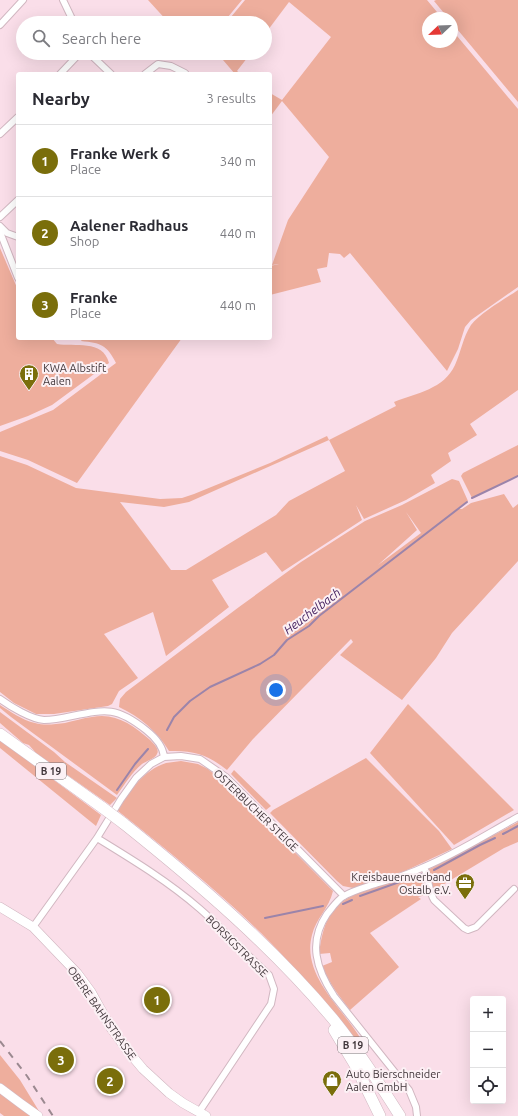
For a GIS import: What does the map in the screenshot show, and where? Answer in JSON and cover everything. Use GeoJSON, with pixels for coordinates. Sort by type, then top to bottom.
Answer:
{"type":"FeatureCollection","features":[{"type":"Feature","properties":{"kind":"highway","name":"B 19"},"geometry":{"type":"LineString","coordinates":[[0,734],[103,808],[180,869],[218,902],[267,949],[334,1020],[356,1049],[399,1114]]}},
{"type":"Feature","properties":{"kind":"highway","name":"B 19"},"geometry":{"type":"LineString","coordinates":[[301,984],[346,1050],[380,1116]]}},
{"type":"Feature","properties":{"kind":"street"},"geometry":{"type":"LineString","coordinates":[[0,24],[23,0]]}},
{"type":"Feature","properties":{"kind":"street"},"geometry":{"type":"LineString","coordinates":[[63,0],[71,16]]}},
{"type":"Feature","properties":{"kind":"street"},"geometry":{"type":"LineString","coordinates":[[62,72],[73,60]]}},
{"type":"Feature","properties":{"kind":"street"},"geometry":{"type":"LineString","coordinates":[[96,60],[109,72]]}},
{"type":"Feature","properties":{"kind":"street"},"geometry":{"type":"LineString","coordinates":[[148,72],[158,64],[171,66],[183,72]]}},
{"type":"Feature","properties":{"kind":"street"},"geometry":{"type":"LineString","coordinates":[[0,134],[16,121]]}},
{"type":"Feature","properties":{"kind":"street"},"geometry":{"type":"LineString","coordinates":[[0,217],[16,202]]}},
{"type":"Feature","properties":{"kind":"street"},"geometry":{"type":"LineString","coordinates":[[0,226],[7,233],[16,236]]}},
{"type":"Feature","properties":{"kind":"street"},"geometry":{"type":"LineString","coordinates":[[0,232],[16,273]]}},
{"type":"Feature","properties":{"kind":"street"},"geometry":{"type":"LineString","coordinates":[[0,699],[31,716],[43,720],[56,719],[95,711],[113,711],[124,715],[151,734],[163,750],[164,757],[151,764],[136,778],[97,838],[33,927]]}},
{"type":"Feature","properties":{"kind":"street","name":"OSTERBUCHER STEIGE"},"geometry":{"type":"LineString","coordinates":[[164,757],[181,756],[200,759],[218,770],[344,896]]}},
{"type":"Feature","properties":{"kind":"street"},"geometry":{"type":"LineString","coordinates":[[417,1116],[416,1107],[409,1090],[325,983],[316,956],[319,932],[324,919],[332,907],[344,896],[424,867],[518,818]]}},
{"type":"Feature","properties":{"kind":"street","name":"BORSIGSTRASSE"},"geometry":{"type":"LineString","coordinates":[[97,838],[145,867],[169,884],[200,909],[269,975],[274,989],[271,1004],[203,1114]]}},
{"type":"Feature","properties":{"kind":"street"},"geometry":{"type":"LineString","coordinates":[[424,867],[428,874],[434,900],[468,930],[476,927],[514,889]]}},
{"type":"Feature","properties":{"kind":"street","name":"OBERE BAHNSTRASSE"},"geometry":{"type":"LineString","coordinates":[[0,907],[33,927],[77,973],[91,992],[127,1050],[143,1069],[169,1093],[203,1114]]}},
{"type":"Feature","properties":{"kind":"street"},"geometry":{"type":"LineString","coordinates":[[0,1088],[38,1116]]}},
{"type":"Feature","properties":{"kind":"shaded area"},"geometry":{"type":"Polygon","coordinates":[[[148,0],[242,0],[229,16],[163,16],[148,0]]]}},
{"type":"Feature","properties":{"kind":"shaded area"},"geometry":{"type":"Polygon","coordinates":[[[245,0],[427,0],[437,12],[422,12],[422,48],[458,48],[458,37],[518,109],[518,287],[471,320],[465,327],[458,349],[447,371],[350,253],[344,258],[340,254],[329,253],[327,267],[317,269],[321,282],[272,294],[272,266],[279,264],[272,265],[288,220],[329,157],[282,101],[272,114],[272,94],[282,100],[331,37],[289,2],[272,25],[272,16],[232,16],[245,0]]]}},
{"type":"Feature","properties":{"kind":"shaded area"},"geometry":{"type":"Polygon","coordinates":[[[518,0],[518,102],[458,30],[458,12],[443,12],[434,1],[518,0]]]}},
{"type":"Feature","properties":{"kind":"shaded area"},"geometry":{"type":"Polygon","coordinates":[[[223,60],[246,60],[237,71],[238,72],[233,72],[223,60]]]}},
{"type":"Feature","properties":{"kind":"shaded area"},"geometry":{"type":"Polygon","coordinates":[[[0,248],[16,285],[16,340],[54,340],[57,344],[94,347],[101,350],[106,355],[109,363],[52,405],[28,416],[0,426],[0,248]]]}},
{"type":"Feature","properties":{"kind":"shaded area"},"geometry":{"type":"Polygon","coordinates":[[[518,290],[518,390],[470,424],[477,435],[448,453],[451,461],[431,475],[435,483],[406,500],[364,519],[356,505],[362,520],[282,572],[266,552],[212,580],[229,607],[166,656],[153,612],[104,634],[138,678],[119,691],[112,704],[108,706],[54,714],[36,714],[14,703],[0,692],[0,456],[27,465],[76,488],[160,499],[182,498],[270,463],[327,436],[329,440],[396,406],[394,402],[421,393],[437,385],[444,380],[455,365],[466,334],[475,320],[518,290]],[[329,440],[189,502],[164,507],[120,502],[171,570],[186,570],[276,515],[289,501],[345,471],[329,440]]]}},
{"type":"Feature","properties":{"kind":"shaded area"},"geometry":{"type":"Polygon","coordinates":[[[181,340],[77,483],[28,460],[0,451],[0,432],[53,410],[116,363],[110,352],[103,346],[81,341],[181,340]]]}},
{"type":"Feature","properties":{"kind":"shaded area"},"geometry":{"type":"Polygon","coordinates":[[[518,445],[518,476],[472,498],[461,476],[463,473],[518,445]]]}},
{"type":"Feature","properties":{"kind":"shaded area"},"geometry":{"type":"Polygon","coordinates":[[[452,479],[459,481],[468,501],[457,509],[462,509],[471,503],[504,494],[513,508],[518,504],[518,561],[452,633],[436,658],[402,700],[340,655],[353,642],[351,639],[253,739],[227,770],[200,754],[186,751],[169,751],[159,737],[147,725],[134,715],[119,707],[120,699],[126,692],[301,562],[365,521],[402,505],[452,479]],[[406,512],[417,530],[378,565],[421,533],[406,512]]]}},
{"type":"Feature","properties":{"kind":"shaded area"},"geometry":{"type":"Polygon","coordinates":[[[408,704],[514,810],[454,845],[370,753],[408,704]]]}},
{"type":"Feature","properties":{"kind":"shaded area"},"geometry":{"type":"Polygon","coordinates":[[[0,705],[17,716],[42,724],[65,723],[100,716],[116,718],[143,734],[154,744],[158,752],[156,756],[142,764],[135,771],[117,795],[11,717],[0,708],[0,705]]]}},
{"type":"Feature","properties":{"kind":"shaded area"},"geometry":{"type":"Polygon","coordinates":[[[0,712],[54,752],[65,762],[117,798],[110,805],[36,753],[29,745],[23,743],[0,723],[0,712]]]}},
{"type":"Feature","properties":{"kind":"shaded area"},"geometry":{"type":"Polygon","coordinates":[[[0,740],[101,815],[96,826],[0,748],[0,740]]]}},
{"type":"Feature","properties":{"kind":"shaded area"},"geometry":{"type":"Polygon","coordinates":[[[366,758],[439,831],[452,849],[405,871],[353,888],[343,886],[337,881],[270,813],[366,758]]]}},
{"type":"Feature","properties":{"kind":"shaded area"},"geometry":{"type":"Polygon","coordinates":[[[181,761],[198,764],[208,769],[232,789],[333,891],[329,903],[316,923],[312,935],[310,950],[318,978],[362,1041],[359,1044],[299,973],[261,933],[209,885],[118,811],[132,789],[144,776],[158,766],[166,763],[181,761]]]}},
{"type":"Feature","properties":{"kind":"shaded area"},"geometry":{"type":"Polygon","coordinates":[[[234,770],[271,806],[266,810],[231,774],[234,770]]]}},
{"type":"Feature","properties":{"kind":"shaded area"},"geometry":{"type":"Polygon","coordinates":[[[518,822],[518,842],[504,848],[426,895],[418,897],[421,899],[370,933],[399,967],[350,1010],[331,984],[322,966],[332,962],[330,953],[319,954],[324,930],[334,909],[351,896],[363,891],[421,873],[458,855],[518,822]]]}},
{"type":"Feature","properties":{"kind":"shaded area"},"geometry":{"type":"Polygon","coordinates":[[[0,1055],[20,1080],[42,1116],[4,1116],[0,1113],[0,1055]]]}},
{"type":"Feature","properties":{"kind":"waterway","name":"Heuchelbach"},"geometry":{"type":"LineString","coordinates":[[472,498],[518,476]]}},
{"type":"Feature","properties":{"kind":"waterway","name":"Heuchelbach"},"geometry":{"type":"LineString","coordinates":[[167,730],[174,717],[190,701],[210,687],[260,664],[274,655],[287,640],[309,626],[319,616],[467,502]]}},
{"type":"Feature","properties":{"kind":"waterway","name":"Heuchelbach"},"geometry":{"type":"LineString","coordinates":[[117,790],[135,764],[148,749]]}},
{"type":"Feature","properties":{"kind":"waterway"},"geometry":{"type":"LineString","coordinates":[[503,834],[518,826]]}},
{"type":"Feature","properties":{"kind":"waterway"},"geometry":{"type":"LineString","coordinates":[[434,870],[495,838]]}},
{"type":"Feature","properties":{"kind":"waterway"},"geometry":{"type":"LineString","coordinates":[[360,896],[422,874]]}},
{"type":"Feature","properties":{"kind":"waterway"},"geometry":{"type":"LineString","coordinates":[[343,904],[352,900]]}},
{"type":"Feature","properties":{"kind":"waterway"},"geometry":{"type":"LineString","coordinates":[[265,918],[323,906]]}},
{"type":"Feature","properties":{"kind":"railway"},"geometry":{"type":"LineString","coordinates":[[0,1041],[27,1076],[53,1116]]}},
{"type":"Feature","properties":{"kind":"place","name":"KWA Albstift Aalen"},"geometry":{"type":"Point","coordinates":[29,391]}},
{"type":"Feature","properties":{"kind":"place","name":"Kreisbauernverband Ostalb e.V."},"geometry":{"type":"Point","coordinates":[465,900]}},
{"type":"Feature","properties":{"kind":"place","name":"Franke Werk 6"},"geometry":{"type":"Point","coordinates":[157,1000]}},
{"type":"Feature","properties":{"kind":"place","name":"Franke"},"geometry":{"type":"Point","coordinates":[61,1060]}},
{"type":"Feature","properties":{"kind":"place","name":"Aalener Radhaus"},"geometry":{"type":"Point","coordinates":[110,1081]}},
{"type":"Feature","properties":{"kind":"place","name":"Auto Bierschneider Aalen GmbH"},"geometry":{"type":"Point","coordinates":[332,1097]}}]}
